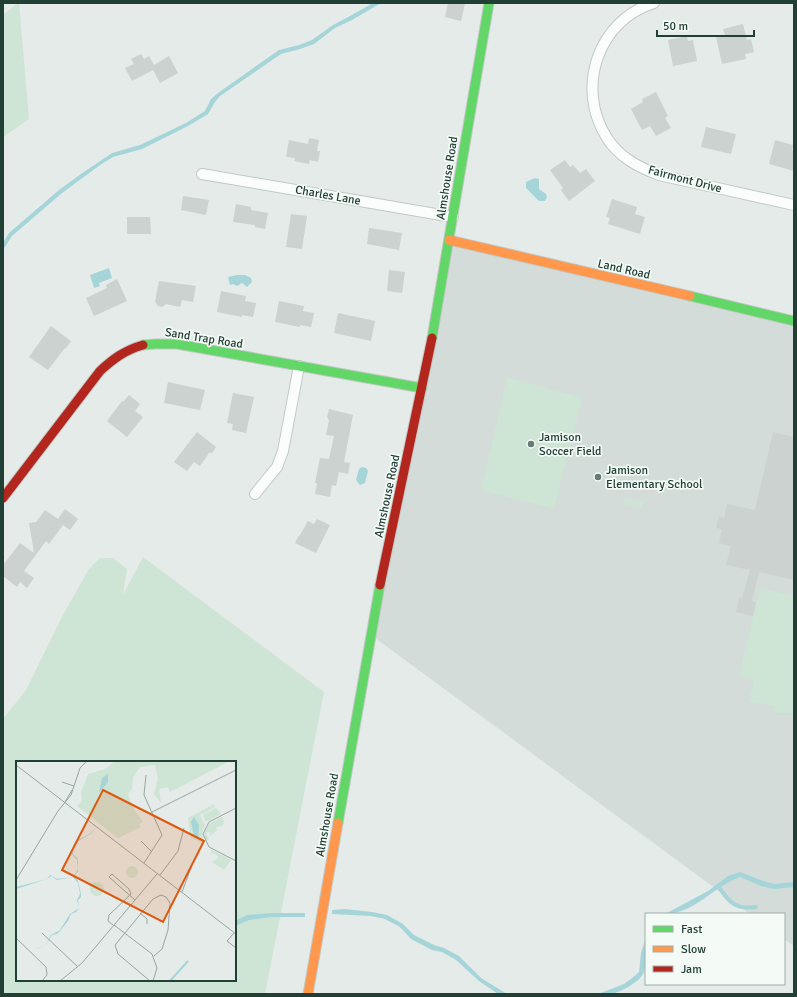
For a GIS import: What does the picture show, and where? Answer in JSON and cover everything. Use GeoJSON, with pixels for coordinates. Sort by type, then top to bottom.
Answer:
{"type":"FeatureCollection","features":[{"type":"Feature","properties":{"kind":"main road","name":"Almshouse Road"},"geometry":{"type":"LineString","coordinates":[[308,994],[381,582],[431,346],[488,3]]}},
{"type":"Feature","properties":{"kind":"main road","name":"Land Road"},"geometry":{"type":"LineString","coordinates":[[449,240],[794,321]]}},
{"type":"Feature","properties":{"kind":"main road","name":"Sand Trap Road"},"geometry":{"type":"LineString","coordinates":[[3,498],[100,371],[115,357],[135,347],[160,342],[177,344],[422,388]]}},
{"type":"Feature","properties":{"kind":"street","name":"Fairmont Drive"},"geometry":{"type":"LineString","coordinates":[[654,3],[634,12],[624,20],[605,41],[597,57],[593,72],[592,91],[599,123],[607,138],[618,151],[641,168],[659,175],[794,205]]}},
{"type":"Feature","properties":{"kind":"street","name":"Charles Lane"},"geometry":{"type":"LineString","coordinates":[[202,174],[453,217]]}},
{"type":"Feature","properties":{"kind":"street"},"geometry":{"type":"LineString","coordinates":[[255,494],[277,467],[283,451],[299,366]]}},
{"type":"Feature","properties":{"kind":"shaded area","name":"Jamison Elementary School"},"geometry":{"type":"Polygon","coordinates":[[[449,240],[794,320],[794,946],[785,940],[785,913],[749,913],[371,635],[449,240]]]}},
{"type":"Feature","properties":{"kind":"green space"},"geometry":{"type":"Polygon","coordinates":[[[18,3],[29,119],[3,137],[3,15],[18,3]]]}},
{"type":"Feature","properties":{"kind":"green space","name":"Jamison Soccer Field"},"geometry":{"type":"Polygon","coordinates":[[[507,377],[582,398],[554,509],[481,490],[507,377]]]}},
{"type":"Feature","properties":{"kind":"green space"},"geometry":{"type":"Polygon","coordinates":[[[625,498],[643,502],[642,508],[624,504],[625,498]]]}},
{"type":"Feature","properties":{"kind":"green space"},"geometry":{"type":"Polygon","coordinates":[[[143,557],[324,692],[265,994],[3,994],[3,719],[26,690],[64,613],[89,569],[100,558],[113,558],[127,569],[123,595],[143,557]]]}},
{"type":"Feature","properties":{"kind":"green space"},"geometry":{"type":"Polygon","coordinates":[[[760,588],[794,596],[794,713],[774,713],[773,706],[749,702],[754,680],[739,676],[760,588]]]}},
{"type":"Feature","properties":{"kind":"water"},"geometry":{"type":"Polygon","coordinates":[[[373,3],[381,3],[335,28],[314,44],[281,54],[220,96],[208,114],[188,126],[142,149],[113,157],[100,165],[62,193],[12,236],[3,250],[3,243],[9,233],[59,190],[112,153],[140,145],[186,123],[205,111],[211,99],[218,93],[279,50],[312,40],[333,25],[373,3]]]}},
{"type":"Feature","properties":{"kind":"water"},"geometry":{"type":"Polygon","coordinates":[[[535,178],[539,179],[539,189],[546,194],[547,197],[545,201],[539,201],[526,188],[526,182],[535,178]]]}},
{"type":"Feature","properties":{"kind":"water"},"geometry":{"type":"Polygon","coordinates":[[[109,268],[112,278],[99,283],[100,286],[94,288],[90,275],[109,268]]]}},
{"type":"Feature","properties":{"kind":"water"},"geometry":{"type":"Polygon","coordinates":[[[245,275],[251,278],[252,282],[247,287],[242,283],[237,286],[233,284],[230,285],[228,277],[245,275]]]}},
{"type":"Feature","properties":{"kind":"water"},"geometry":{"type":"Polygon","coordinates":[[[362,467],[366,468],[368,471],[365,483],[360,485],[356,480],[359,469],[362,467]]]}},
{"type":"Feature","properties":{"kind":"water"},"geometry":{"type":"Polygon","coordinates":[[[740,872],[774,884],[794,882],[794,887],[774,889],[761,886],[740,877],[721,887],[695,905],[675,913],[667,913],[708,891],[728,876],[740,872]]]}},
{"type":"Feature","properties":{"kind":"water"},"geometry":{"type":"Polygon","coordinates":[[[345,909],[387,915],[403,924],[414,935],[459,956],[481,978],[507,994],[498,994],[479,981],[456,960],[442,952],[432,950],[411,939],[400,927],[385,919],[371,916],[332,914],[332,910],[345,909]]]}},
{"type":"Feature","properties":{"kind":"water"},"geometry":{"type":"Polygon","coordinates":[[[305,913],[305,917],[272,917],[249,920],[236,926],[236,920],[247,915],[305,913]]]}},
{"type":"Feature","properties":{"kind":"water"},"geometry":{"type":"Polygon","coordinates":[[[645,941],[645,968],[639,979],[630,986],[615,993],[598,994],[624,984],[639,972],[641,953],[645,941]]]}},
{"type":"Feature","properties":{"kind":"building"},"geometry":{"type":"Polygon","coordinates":[[[448,3],[465,3],[461,21],[445,17],[448,3]]]}},
{"type":"Feature","properties":{"kind":"building"},"geometry":{"type":"Polygon","coordinates":[[[743,24],[747,40],[751,39],[754,52],[745,54],[746,59],[722,64],[716,37],[725,35],[723,29],[743,24]]]}},
{"type":"Feature","properties":{"kind":"building"},"geometry":{"type":"Polygon","coordinates":[[[687,36],[688,41],[693,40],[697,61],[673,66],[668,40],[687,36]]]}},
{"type":"Feature","properties":{"kind":"building"},"geometry":{"type":"Polygon","coordinates":[[[141,54],[144,59],[149,56],[154,65],[169,56],[178,73],[160,83],[153,70],[132,81],[125,68],[134,64],[131,59],[141,54]]]}},
{"type":"Feature","properties":{"kind":"building"},"geometry":{"type":"Polygon","coordinates":[[[656,92],[668,116],[665,118],[671,128],[656,136],[650,126],[642,130],[631,109],[643,102],[642,99],[656,92]]]}},
{"type":"Feature","properties":{"kind":"building"},"geometry":{"type":"Polygon","coordinates":[[[706,127],[736,134],[731,154],[701,147],[706,127]]]}},
{"type":"Feature","properties":{"kind":"building"},"geometry":{"type":"Polygon","coordinates":[[[309,138],[319,140],[317,151],[320,151],[318,162],[310,160],[309,164],[294,161],[295,158],[286,157],[289,140],[308,144],[309,138]]]}},
{"type":"Feature","properties":{"kind":"building"},"geometry":{"type":"Polygon","coordinates":[[[775,140],[793,145],[794,171],[769,164],[775,140]]]}},
{"type":"Feature","properties":{"kind":"building"},"geometry":{"type":"Polygon","coordinates":[[[565,160],[570,167],[573,165],[580,173],[586,169],[595,181],[569,201],[561,190],[563,188],[550,170],[565,160]]]}},
{"type":"Feature","properties":{"kind":"building"},"geometry":{"type":"Polygon","coordinates":[[[183,196],[209,200],[206,215],[181,210],[183,196]]]}},
{"type":"Feature","properties":{"kind":"building"},"geometry":{"type":"Polygon","coordinates":[[[612,199],[637,207],[635,214],[645,217],[640,234],[608,224],[610,218],[606,217],[612,199]]]}},
{"type":"Feature","properties":{"kind":"building"},"geometry":{"type":"Polygon","coordinates":[[[236,204],[251,207],[251,210],[268,213],[265,229],[255,227],[255,225],[233,222],[236,204]]]}},
{"type":"Feature","properties":{"kind":"building"},"geometry":{"type":"Polygon","coordinates":[[[291,214],[307,216],[302,249],[286,247],[291,214]]]}},
{"type":"Feature","properties":{"kind":"building"},"geometry":{"type":"Polygon","coordinates":[[[127,217],[150,217],[151,234],[127,234],[127,217]]]}},
{"type":"Feature","properties":{"kind":"building"},"geometry":{"type":"Polygon","coordinates":[[[369,228],[402,233],[399,250],[367,244],[369,228]]]}},
{"type":"Feature","properties":{"kind":"building"},"geometry":{"type":"Polygon","coordinates":[[[389,270],[405,272],[402,293],[387,291],[389,270]]]}},
{"type":"Feature","properties":{"kind":"building"},"geometry":{"type":"Polygon","coordinates":[[[117,279],[127,301],[94,316],[86,298],[107,288],[106,285],[117,279]]]}},
{"type":"Feature","properties":{"kind":"building"},"geometry":{"type":"Polygon","coordinates":[[[159,281],[196,286],[193,302],[182,300],[180,307],[166,304],[162,307],[158,306],[155,302],[159,281]]]}},
{"type":"Feature","properties":{"kind":"building"},"geometry":{"type":"Polygon","coordinates":[[[221,291],[246,296],[245,301],[256,303],[253,317],[242,315],[242,317],[217,312],[221,291]]]}},
{"type":"Feature","properties":{"kind":"building"},"geometry":{"type":"Polygon","coordinates":[[[279,301],[304,306],[303,311],[314,313],[311,327],[300,325],[300,327],[275,322],[279,301]]]}},
{"type":"Feature","properties":{"kind":"building"},"geometry":{"type":"Polygon","coordinates":[[[338,313],[375,321],[371,341],[334,333],[338,313]]]}},
{"type":"Feature","properties":{"kind":"building"},"geometry":{"type":"Polygon","coordinates":[[[51,326],[71,341],[48,370],[29,357],[51,326]]]}},
{"type":"Feature","properties":{"kind":"building"},"geometry":{"type":"Polygon","coordinates":[[[168,382],[205,390],[200,410],[164,403],[168,382]]]}},
{"type":"Feature","properties":{"kind":"building"},"geometry":{"type":"Polygon","coordinates":[[[233,393],[254,397],[246,433],[232,430],[233,424],[227,423],[233,393]]]}},
{"type":"Feature","properties":{"kind":"building"},"geometry":{"type":"Polygon","coordinates":[[[129,395],[140,404],[135,411],[143,417],[127,437],[107,421],[122,401],[123,402],[129,395]]]}},
{"type":"Feature","properties":{"kind":"building"},"geometry":{"type":"Polygon","coordinates":[[[329,409],[353,415],[344,462],[350,463],[348,474],[339,472],[336,486],[332,485],[330,497],[315,494],[317,483],[315,483],[320,458],[329,459],[334,436],[326,435],[329,420],[327,417],[329,409]]]}},
{"type":"Feature","properties":{"kind":"building"},"geometry":{"type":"Polygon","coordinates":[[[197,432],[216,447],[212,453],[209,453],[200,466],[194,462],[187,471],[174,462],[197,432]]]}},
{"type":"Feature","properties":{"kind":"building","name":"Jamison Elementary School"},"geometry":{"type":"Polygon","coordinates":[[[773,432],[794,437],[794,580],[759,572],[752,601],[756,602],[753,616],[736,612],[739,598],[742,599],[750,570],[726,565],[731,546],[719,543],[722,529],[716,528],[719,516],[724,518],[727,504],[755,510],[773,432]]]}},
{"type":"Feature","properties":{"kind":"building"},"geometry":{"type":"Polygon","coordinates":[[[65,509],[78,519],[70,530],[63,525],[49,544],[46,541],[24,571],[34,578],[27,588],[20,582],[17,587],[3,576],[3,565],[20,543],[34,553],[29,523],[36,522],[45,510],[58,519],[65,509]]]}},
{"type":"Feature","properties":{"kind":"building"},"geometry":{"type":"Polygon","coordinates":[[[317,519],[330,525],[316,553],[295,543],[308,521],[314,524],[317,519]]]}},
{"type":"Feature","properties":{"kind":"waterway"},"geometry":{"type":"LineString","coordinates":[[718,886],[733,904],[749,908],[756,907]]}},
{"type":"Feature","properties":{"kind":"traffic: fast"},"geometry":{"type":"LineString","coordinates":[[432,338],[489,3]]}},
{"type":"Feature","properties":{"kind":"traffic: fast"},"geometry":{"type":"LineString","coordinates":[[690,296],[794,321]]}},
{"type":"Feature","properties":{"kind":"traffic: fast"},"geometry":{"type":"LineString","coordinates":[[143,345],[177,344],[422,388]]}},
{"type":"Feature","properties":{"kind":"traffic: fast"},"geometry":{"type":"LineString","coordinates":[[338,823],[380,585]]}},
{"type":"Feature","properties":{"kind":"traffic: slow"},"geometry":{"type":"LineString","coordinates":[[449,240],[690,296]]}},
{"type":"Feature","properties":{"kind":"traffic: slow"},"geometry":{"type":"LineString","coordinates":[[308,994],[338,823]]}},
{"type":"Feature","properties":{"kind":"traffic: jam"},"geometry":{"type":"LineString","coordinates":[[380,585],[432,338]]}},
{"type":"Feature","properties":{"kind":"traffic: jam"},"geometry":{"type":"LineString","coordinates":[[3,498],[100,371],[120,355],[143,345]]}},
{"type":"Feature","properties":{"kind":"place","name":"Jamison Soccer Field"},"geometry":{"type":"Point","coordinates":[531,444]}},
{"type":"Feature","properties":{"kind":"place","name":"Jamison Elementary School"},"geometry":{"type":"Point","coordinates":[598,477]}}]}
